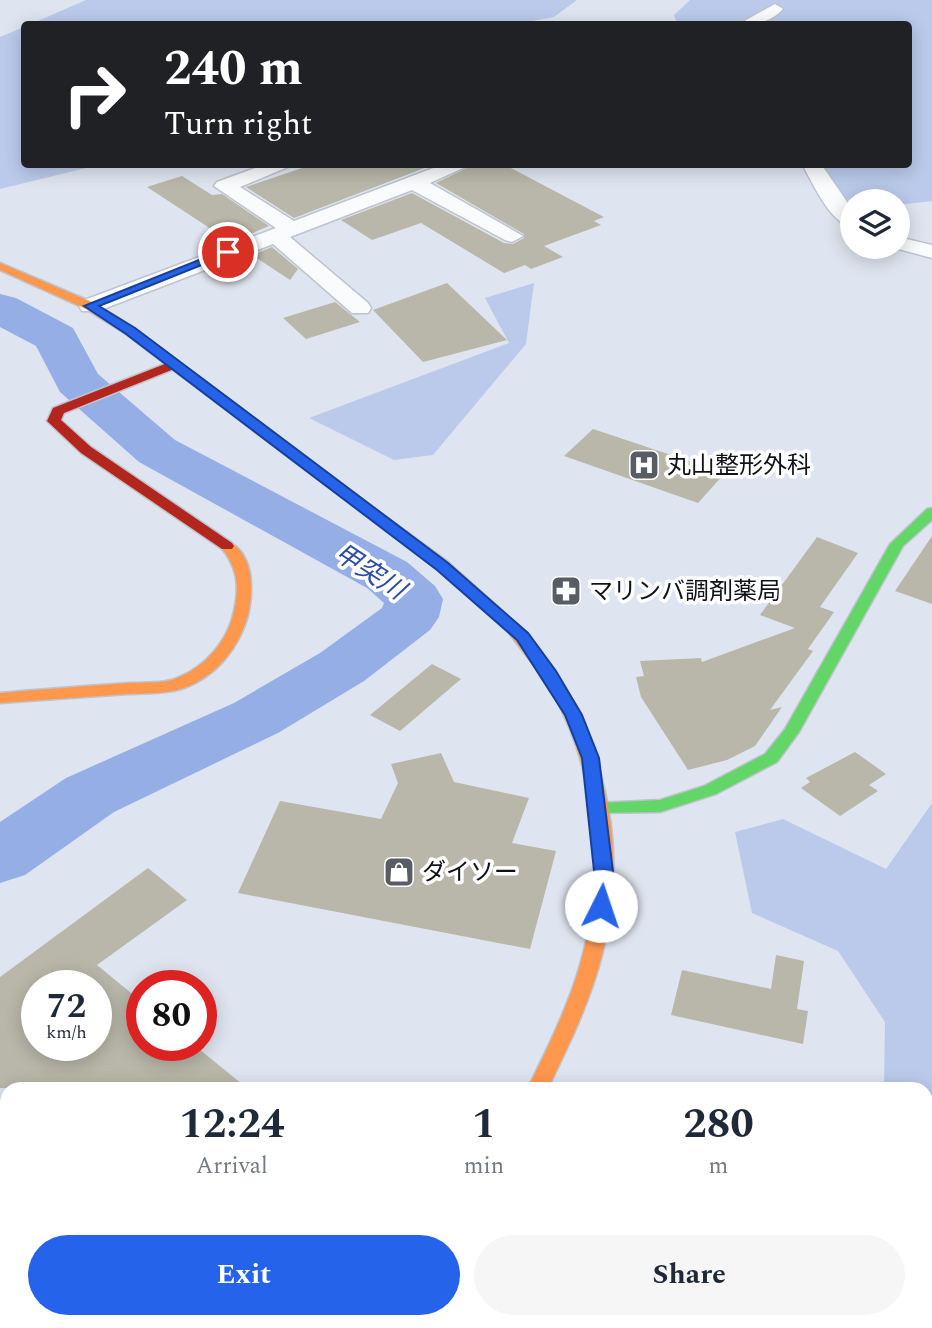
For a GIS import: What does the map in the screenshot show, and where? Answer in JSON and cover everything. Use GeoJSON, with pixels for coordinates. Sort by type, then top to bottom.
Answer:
{"type":"FeatureCollection","features":[{"type":"Feature","properties":{"kind":"main road"},"geometry":{"type":"LineString","coordinates":[[0,266],[90,306],[174,364],[443,567],[522,637],[550,674],[573,715],[591,758],[605,880],[598,931],[573,1017],[541,1082]]}},
{"type":"Feature","properties":{"kind":"main road"},"geometry":{"type":"LineString","coordinates":[[0,698],[177,685],[211,666],[230,642],[240,622],[245,602],[243,573],[234,551],[76,442],[54,421],[58,411],[174,364]]}},
{"type":"Feature","properties":{"kind":"main road"},"geometry":{"type":"LineString","coordinates":[[598,808],[660,806],[710,790],[771,758],[791,732],[897,544],[912,527],[932,512]]}},
{"type":"Feature","properties":{"kind":"street"},"geometry":{"type":"LineString","coordinates":[[753,21],[775,9]]}},
{"type":"Feature","properties":{"kind":"street"},"geometry":{"type":"LineString","coordinates":[[275,168],[224,186],[282,231],[360,308]]}},
{"type":"Feature","properties":{"kind":"street"},"geometry":{"type":"LineString","coordinates":[[90,306],[453,168]]}},
{"type":"Feature","properties":{"kind":"street"},"geometry":{"type":"LineString","coordinates":[[813,168],[840,208]]}},
{"type":"Feature","properties":{"kind":"street"},"geometry":{"type":"LineString","coordinates":[[414,183],[512,236]]}},
{"type":"Feature","properties":{"kind":"street"},"geometry":{"type":"LineString","coordinates":[[910,246],[932,252]]}},
{"type":"Feature","properties":{"kind":"shaded area"},"geometry":{"type":"Polygon","coordinates":[[[86,0],[577,0],[554,17],[532,21],[38,21],[86,0]]]}},
{"type":"Feature","properties":{"kind":"shaded area"},"geometry":{"type":"Polygon","coordinates":[[[690,0],[932,0],[932,201],[910,204],[910,189],[840,189],[840,198],[826,194],[817,168],[912,168],[912,21],[676,21],[674,15],[690,0]]]}},
{"type":"Feature","properties":{"kind":"shaded area"},"geometry":{"type":"Polygon","coordinates":[[[21,28],[21,168],[86,168],[0,189],[0,37],[21,28]]]}},
{"type":"Feature","properties":{"kind":"shaded area"},"geometry":{"type":"Polygon","coordinates":[[[534,283],[526,344],[433,455],[394,460],[309,418],[509,343],[485,298],[534,283]]]}},
{"type":"Feature","properties":{"kind":"shaded area"},"geometry":{"type":"Polygon","coordinates":[[[932,803],[932,1082],[884,1082],[885,1022],[838,951],[752,913],[735,832],[783,819],[886,869],[932,803]]]}},
{"type":"Feature","properties":{"kind":"building"},"geometry":{"type":"Polygon","coordinates":[[[302,168],[425,168],[294,218],[246,187],[302,168]]]}},
{"type":"Feature","properties":{"kind":"building"},"geometry":{"type":"Polygon","coordinates":[[[467,168],[511,168],[604,217],[594,221],[601,225],[544,246],[563,257],[531,269],[525,265],[504,273],[421,223],[372,240],[341,220],[412,193],[504,243],[513,244],[524,238],[524,234],[436,183],[467,168]]]}},
{"type":"Feature","properties":{"kind":"building"},"geometry":{"type":"Polygon","coordinates":[[[182,176],[212,195],[222,194],[269,226],[231,242],[147,187],[182,176]]]}},
{"type":"Feature","properties":{"kind":"building"},"geometry":{"type":"Polygon","coordinates":[[[272,247],[298,269],[290,280],[252,255],[272,247]]]}},
{"type":"Feature","properties":{"kind":"building"},"geometry":{"type":"Polygon","coordinates":[[[447,283],[507,340],[423,362],[373,310],[447,283]]]}},
{"type":"Feature","properties":{"kind":"building"},"geometry":{"type":"Polygon","coordinates":[[[335,302],[360,322],[306,339],[283,318],[335,302]]]}},
{"type":"Feature","properties":{"kind":"building","name":"丸山整形外科"},"geometry":{"type":"Polygon","coordinates":[[[593,429],[725,473],[698,503],[564,456],[593,429]]]}},
{"type":"Feature","properties":{"kind":"building"},"geometry":{"type":"Polygon","coordinates":[[[932,536],[932,604],[895,591],[932,536]]]}},
{"type":"Feature","properties":{"kind":"building"},"geometry":{"type":"Polygon","coordinates":[[[817,537],[858,553],[820,607],[834,612],[808,649],[813,651],[770,710],[782,707],[755,746],[727,760],[688,770],[641,697],[636,677],[644,676],[640,661],[701,658],[702,662],[795,628],[760,615],[817,537]]]}},
{"type":"Feature","properties":{"kind":"building"},"geometry":{"type":"Polygon","coordinates":[[[432,664],[461,679],[400,731],[370,715],[432,664]]]}},
{"type":"Feature","properties":{"kind":"building"},"geometry":{"type":"Polygon","coordinates":[[[855,752],[886,774],[869,785],[878,791],[840,816],[801,788],[810,782],[806,778],[855,752]]]}},
{"type":"Feature","properties":{"kind":"building","name":"ダイソー"},"geometry":{"type":"Polygon","coordinates":[[[441,753],[454,782],[529,798],[512,843],[556,851],[530,949],[238,893],[280,801],[381,819],[398,783],[391,764],[441,753]]]}},
{"type":"Feature","properties":{"kind":"building"},"geometry":{"type":"Polygon","coordinates":[[[148,868],[187,900],[97,965],[103,970],[21,970],[21,1061],[112,1061],[112,977],[126,989],[126,1061],[214,1061],[240,1082],[0,1082],[0,977],[148,868]]]}},
{"type":"Feature","properties":{"kind":"building"},"geometry":{"type":"Polygon","coordinates":[[[776,955],[804,961],[797,1009],[808,1011],[803,1044],[671,1015],[682,970],[771,989],[776,955]]]}},
{"type":"Feature","properties":{"kind":"waterway","name":"甲突川"},"geometry":{"type":"LineString","coordinates":[[0,308],[56,338],[77,382],[157,451],[387,575],[414,599],[409,617],[342,667],[256,718],[90,795],[0,857]]}},
{"type":"Feature","properties":{"kind":"traffic: fast"},"geometry":{"type":"LineString","coordinates":[[300,459],[443,565],[515,630]]}},
{"type":"Feature","properties":{"kind":"traffic: fast"},"geometry":{"type":"LineString","coordinates":[[598,809],[660,806],[710,790],[771,758],[791,732],[897,544],[932,512]]}},
{"type":"Feature","properties":{"kind":"traffic: slow"},"geometry":{"type":"LineString","coordinates":[[0,266],[90,306],[130,331],[300,459]]}},
{"type":"Feature","properties":{"kind":"traffic: slow"},"geometry":{"type":"LineString","coordinates":[[0,698],[177,685],[192,678],[205,669],[227,646],[241,617],[244,601],[243,573],[240,563],[227,546]]}},
{"type":"Feature","properties":{"kind":"traffic: slow"},"geometry":{"type":"LineString","coordinates":[[515,630],[541,661],[562,696],[579,733],[592,772],[604,853],[603,894],[587,974],[573,1013],[541,1082]]}},
{"type":"Feature","properties":{"kind":"traffic: jam"},"geometry":{"type":"LineString","coordinates":[[175,364],[58,411],[54,421],[86,450],[227,546]]}},
{"type":"Feature","properties":{"kind":"place","name":"丸山整形外科"},"geometry":{"type":"Point","coordinates":[644,465]}},
{"type":"Feature","properties":{"kind":"place","name":"マリンバ調剤薬局"},"geometry":{"type":"Point","coordinates":[566,591]}},
{"type":"Feature","properties":{"kind":"place","name":"ダイソー"},"geometry":{"type":"Point","coordinates":[399,872]}},
{"type":"Feature","properties":{"kind":"route"},"geometry":{"type":"LineString","coordinates":[[228,252],[90,306],[130,331],[443,567],[522,637],[550,674],[573,715],[591,758],[605,880],[601,906]]}}]}
